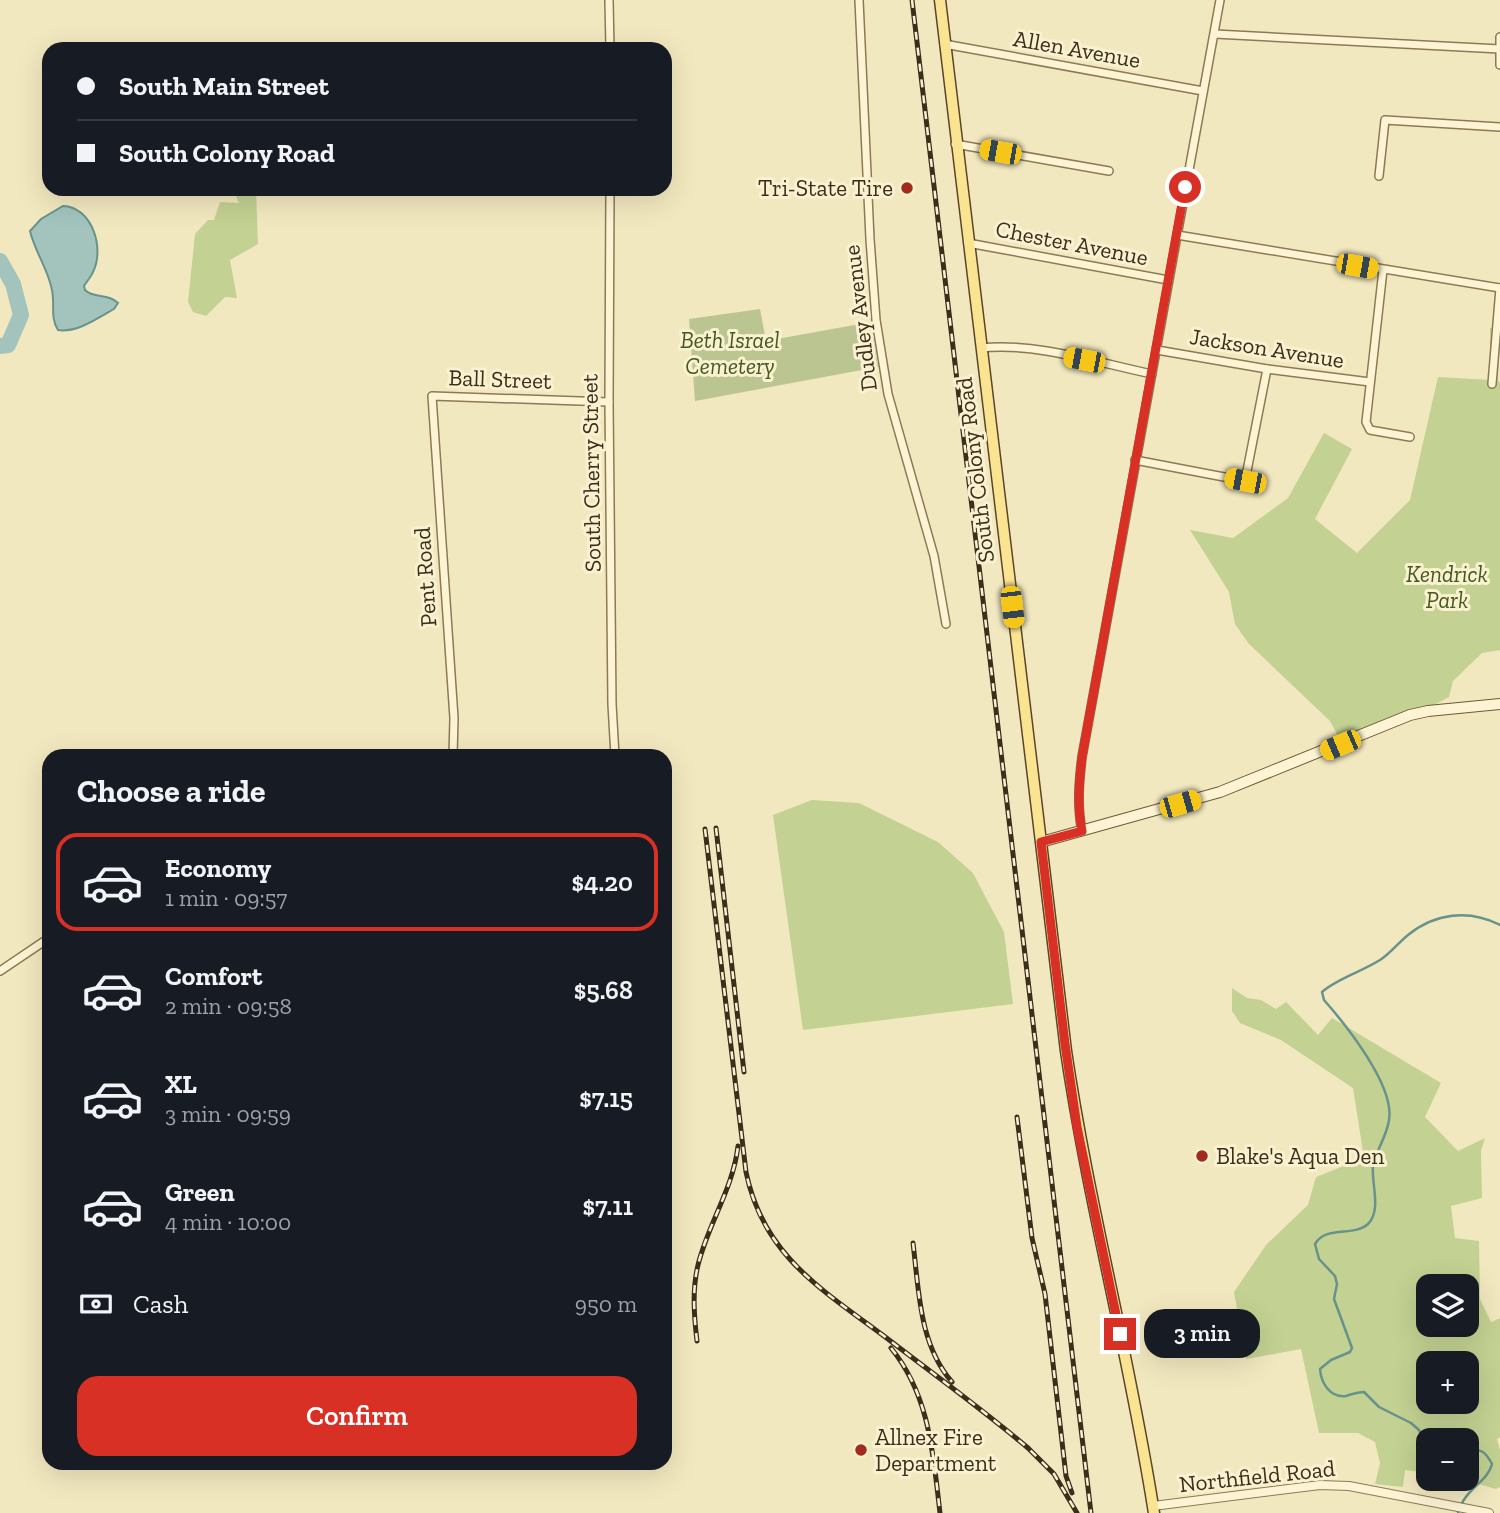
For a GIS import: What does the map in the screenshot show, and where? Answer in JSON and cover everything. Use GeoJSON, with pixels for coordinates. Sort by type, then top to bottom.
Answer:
{"type":"FeatureCollection","features":[{"type":"Feature","properties":{"kind":"main road","name":"South Colony Road"},"geometry":{"type":"LineString","coordinates":[[940,0],[955,144],[1065,1044],[1077,1127],[1139,1425],[1153,1510]]}},
{"type":"Feature","properties":{"kind":"main road"},"geometry":{"type":"LineString","coordinates":[[1041,842],[1220,792],[1410,716],[1444,709],[1500,704]]}},
{"type":"Feature","properties":{"kind":"street"},"geometry":{"type":"LineString","coordinates":[[609,0],[610,42]]}},
{"type":"Feature","properties":{"kind":"street","name":"Dudley Avenue"},"geometry":{"type":"LineString","coordinates":[[859,0],[876,320],[888,394],[937,567],[946,624]]}},
{"type":"Feature","properties":{"kind":"street"},"geometry":{"type":"LineString","coordinates":[[1082,831],[1078,786],[1082,757],[1220,0]]}},
{"type":"Feature","properties":{"kind":"street"},"geometry":{"type":"LineString","coordinates":[[1214,34],[1500,49]]}},
{"type":"Feature","properties":{"kind":"street"},"geometry":{"type":"LineString","coordinates":[[1500,37],[1500,65]]}},
{"type":"Feature","properties":{"kind":"street","name":"Allen Avenue"},"geometry":{"type":"LineString","coordinates":[[944,44],[1203,91]]}},
{"type":"Feature","properties":{"kind":"street"},"geometry":{"type":"LineString","coordinates":[[1379,176],[1385,120],[1500,127]]}},
{"type":"Feature","properties":{"kind":"street"},"geometry":{"type":"LineString","coordinates":[[955,144],[1109,171]]}},
{"type":"Feature","properties":{"kind":"street","name":"South Cherry Street"},"geometry":{"type":"LineString","coordinates":[[610,196],[609,402],[615,749]]}},
{"type":"Feature","properties":{"kind":"street"},"geometry":{"type":"LineString","coordinates":[[1177,235],[1500,288],[1492,384]]}},
{"type":"Feature","properties":{"kind":"street","name":"Chester Avenue"},"geometry":{"type":"LineString","coordinates":[[968,243],[1168,280]]}},
{"type":"Feature","properties":{"kind":"street"},"geometry":{"type":"LineString","coordinates":[[1383,270],[1366,422],[1370,430],[1410,437]]}},
{"type":"Feature","properties":{"kind":"street"},"geometry":{"type":"LineString","coordinates":[[981,348],[1039,351],[1152,374]]}},
{"type":"Feature","properties":{"kind":"street","name":"Jackson Avenue"},"geometry":{"type":"LineString","coordinates":[[1157,350],[1266,369],[1370,382]]}},
{"type":"Feature","properties":{"kind":"street"},"geometry":{"type":"LineString","coordinates":[[1135,460],[1245,481],[1266,369]]}},
{"type":"Feature","properties":{"kind":"street","name":"Ball Street"},"geometry":{"type":"LineString","coordinates":[[432,396],[609,402]]}},
{"type":"Feature","properties":{"kind":"street","name":"Pent Road"},"geometry":{"type":"LineString","coordinates":[[432,396],[454,718],[453,749]]}},
{"type":"Feature","properties":{"kind":"street"},"geometry":{"type":"LineString","coordinates":[[0,971],[42,943]]}},
{"type":"Feature","properties":{"kind":"street","name":"Northfield Road"},"geometry":{"type":"LineString","coordinates":[[1153,1510],[1320,1485],[1349,1486],[1489,1513]]}},
{"type":"Feature","properties":{"kind":"green space"},"geometry":{"type":"Polygon","coordinates":[[[236,196],[256,196],[258,244],[230,260],[237,298],[225,297],[206,316],[193,312],[188,302],[195,234],[208,220],[214,220],[220,202],[239,203],[236,196]]]}},
{"type":"Feature","properties":{"kind":"green space","name":"Beth Israel Cemetery"},"geometry":{"type":"Polygon","coordinates":[[[760,309],[766,341],[871,322],[878,367],[695,401],[689,319],[760,309]]]}},
{"type":"Feature","properties":{"kind":"green space","name":"Kendrick Park"},"geometry":{"type":"Polygon","coordinates":[[[1490,328],[1500,329],[1500,650],[1482,653],[1453,681],[1449,697],[1339,738],[1330,721],[1249,644],[1235,624],[1229,592],[1190,530],[1233,538],[1288,498],[1324,433],[1352,449],[1315,519],[1357,553],[1410,500],[1438,377],[1490,380],[1490,328]]]}},
{"type":"Feature","properties":{"kind":"green space"},"geometry":{"type":"Polygon","coordinates":[[[812,800],[859,803],[938,842],[973,873],[1004,932],[1013,1004],[803,1030],[773,815],[812,800]]]}},
{"type":"Feature","properties":{"kind":"green space"},"geometry":{"type":"Polygon","coordinates":[[[1232,988],[1247,998],[1261,1000],[1276,1009],[1286,1002],[1318,1035],[1332,1018],[1441,1083],[1425,1117],[1458,1151],[1485,1138],[1481,1151],[1482,1198],[1451,1206],[1455,1238],[1479,1241],[1480,1299],[1491,1322],[1500,1318],[1500,1437],[1497,1439],[1500,1450],[1500,1487],[1496,1489],[1479,1484],[1479,1428],[1416,1428],[1416,1471],[1405,1470],[1403,1487],[1375,1484],[1380,1463],[1375,1442],[1358,1433],[1319,1433],[1301,1349],[1246,1359],[1234,1292],[1266,1245],[1308,1205],[1316,1177],[1364,1158],[1353,1088],[1281,1040],[1240,1023],[1232,1011],[1232,988]]]}},
{"type":"Feature","properties":{"kind":"water"},"geometry":{"type":"Polygon","coordinates":[[[63,206],[82,213],[93,230],[96,241],[96,262],[84,286],[85,290],[118,303],[114,309],[80,327],[58,330],[53,316],[50,282],[30,231],[41,219],[63,206]]]}},
{"type":"Feature","properties":{"kind":"waterway"},"geometry":{"type":"LineString","coordinates":[[0,261],[13,284],[21,315],[8,345],[0,346]]}},
{"type":"Feature","properties":{"kind":"waterway"},"geometry":{"type":"LineString","coordinates":[[1417,1428],[1379,1407],[1364,1392],[1346,1396],[1335,1395],[1324,1384],[1321,1374],[1320,1369],[1331,1360],[1350,1352],[1352,1348],[1334,1299],[1337,1284],[1335,1276],[1319,1259],[1315,1244],[1326,1235],[1362,1228],[1372,1218],[1375,1204],[1373,1166],[1389,1120],[1389,1106],[1377,1074],[1356,1040],[1324,1000],[1322,992],[1380,960],[1408,935],[1429,922],[1464,915],[1500,925]]}},
{"type":"Feature","properties":{"kind":"waterway"},"geometry":{"type":"LineString","coordinates":[[1479,1451],[1492,1464],[1479,1483]]}},
{"type":"Feature","properties":{"kind":"waterway"},"geometry":{"type":"LineString","coordinates":[[1458,1513],[1472,1491]]}},
{"type":"Feature","properties":{"kind":"railway"},"geometry":{"type":"LineString","coordinates":[[912,0],[1091,1513]]}},
{"type":"Feature","properties":{"kind":"railway"},"geometry":{"type":"LineString","coordinates":[[716,828],[744,1072]]}},
{"type":"Feature","properties":{"kind":"railway"},"geometry":{"type":"LineString","coordinates":[[705,829],[746,1172],[754,1201],[766,1226],[798,1268],[817,1285],[1028,1448],[1054,1474],[1077,1513]]}},
{"type":"Feature","properties":{"kind":"railway"},"geometry":{"type":"LineString","coordinates":[[1017,1117],[1032,1238],[1045,1294],[1066,1476],[1072,1493]]}},
{"type":"Feature","properties":{"kind":"railway"},"geometry":{"type":"LineString","coordinates":[[697,1341],[694,1303],[698,1265],[726,1192],[738,1146]]}},
{"type":"Feature","properties":{"kind":"railway"},"geometry":{"type":"LineString","coordinates":[[913,1243],[919,1298],[927,1334],[941,1367],[952,1382]]}},
{"type":"Feature","properties":{"kind":"railway"},"geometry":{"type":"LineString","coordinates":[[891,1348],[914,1386],[928,1426],[940,1513]]}},
{"type":"Feature","properties":{"kind":"place","name":"Tri-State Tire"},"geometry":{"type":"Point","coordinates":[907,188]}},
{"type":"Feature","properties":{"kind":"place","name":"Blake's Aqua Den"},"geometry":{"type":"Point","coordinates":[1202,1156]}},
{"type":"Feature","properties":{"kind":"place","name":"Allnex Fire Department"},"geometry":{"type":"Point","coordinates":[861,1450]}},
{"type":"Feature","properties":{"kind":"route"},"geometry":{"type":"LineString","coordinates":[[1120,1334],[1077,1127],[1041,842],[1082,831],[1078,786],[1082,757],[1185,187]]}}]}
